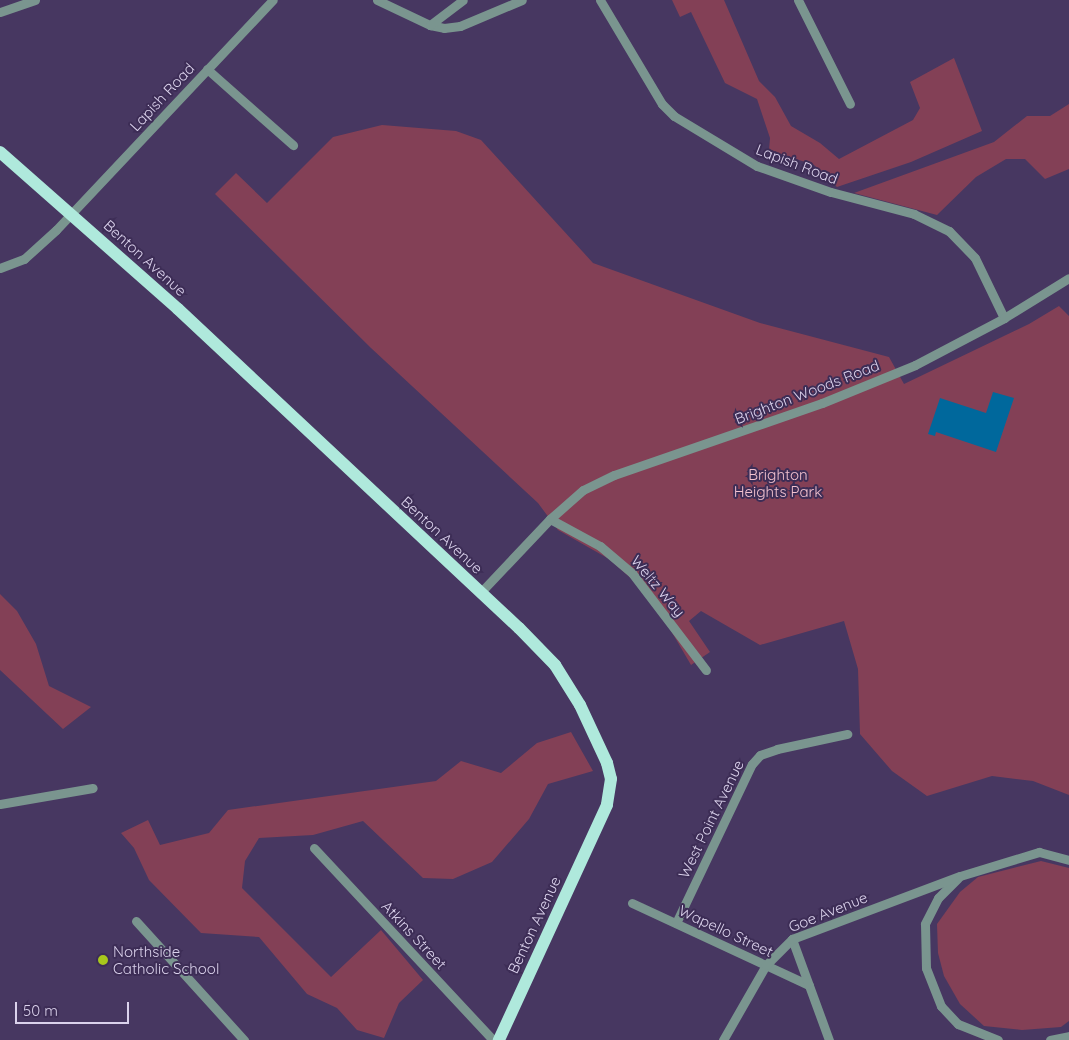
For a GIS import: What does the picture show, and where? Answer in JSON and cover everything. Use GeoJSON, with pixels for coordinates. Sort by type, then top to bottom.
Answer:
{"type":"FeatureCollection","features":[{"type":"Feature","properties":{"kind":"main road","name":"Benton Avenue"},"geometry":{"type":"LineString","coordinates":[[0,152],[266,390],[555,665],[601,748],[611,779],[607,805],[500,1040]]}},
{"type":"Feature","properties":{"kind":"street"},"geometry":{"type":"LineString","coordinates":[[0,12],[35,0]]}},
{"type":"Feature","properties":{"kind":"street","name":"Lapish Road"},"geometry":{"type":"LineString","coordinates":[[0,268],[24,259],[71,214],[273,0]]}},
{"type":"Feature","properties":{"kind":"street"},"geometry":{"type":"LineString","coordinates":[[377,0],[430,24],[460,26],[522,0]]}},
{"type":"Feature","properties":{"kind":"street"},"geometry":{"type":"LineString","coordinates":[[430,24],[463,0]]}},
{"type":"Feature","properties":{"kind":"street","name":"Lapish Road"},"geometry":{"type":"LineString","coordinates":[[600,0],[662,104],[674,116],[757,166],[830,192],[914,214],[949,231],[975,258],[1004,318]]}},
{"type":"Feature","properties":{"kind":"street"},"geometry":{"type":"LineString","coordinates":[[798,0],[850,104]]}},
{"type":"Feature","properties":{"kind":"street"},"geometry":{"type":"LineString","coordinates":[[207,69],[293,145]]}},
{"type":"Feature","properties":{"kind":"street","name":"Brighton Woods Road"},"geometry":{"type":"LineString","coordinates":[[480,592],[550,519],[583,490],[614,475],[822,404],[915,365],[1004,318],[1069,278]]}},
{"type":"Feature","properties":{"kind":"street","name":"Weltz Way"},"geometry":{"type":"LineString","coordinates":[[550,519],[600,546],[632,573],[706,670]]}},
{"type":"Feature","properties":{"kind":"street","name":"West Point Avenue"},"geometry":{"type":"LineString","coordinates":[[676,923],[752,764],[760,755],[847,734]]}},
{"type":"Feature","properties":{"kind":"street"},"geometry":{"type":"LineString","coordinates":[[0,804],[93,788]]}},
{"type":"Feature","properties":{"kind":"street","name":"Atkins Street"},"geometry":{"type":"LineString","coordinates":[[314,848],[493,1040]]}},
{"type":"Feature","properties":{"kind":"street","name":"Goe Avenue"},"geometry":{"type":"LineString","coordinates":[[723,1040],[766,965],[792,939],[960,876],[1040,852],[1069,860]]}},
{"type":"Feature","properties":{"kind":"street"},"geometry":{"type":"LineString","coordinates":[[960,876],[938,898],[925,924],[926,968],[941,1006],[958,1024],[998,1040]]}},
{"type":"Feature","properties":{"kind":"street","name":"Wapello Street"},"geometry":{"type":"LineString","coordinates":[[632,903],[808,985]]}},
{"type":"Feature","properties":{"kind":"street"},"geometry":{"type":"LineString","coordinates":[[136,921],[244,1040]]}},
{"type":"Feature","properties":{"kind":"street","name":"Wapello Street"},"geometry":{"type":"LineString","coordinates":[[792,939],[829,1040]]}},
{"type":"Feature","properties":{"kind":"street"},"geometry":{"type":"LineString","coordinates":[[1050,1040],[1068,1038]]}},
{"type":"Feature","properties":{"kind":"green space"},"geometry":{"type":"Polygon","coordinates":[[[672,0],[724,0],[759,81],[775,97],[791,126],[820,143],[839,159],[913,120],[920,108],[910,82],[954,58],[982,131],[911,162],[837,187],[814,165],[769,150],[770,138],[757,99],[725,83],[691,12],[680,17],[672,0]]]}},
{"type":"Feature","properties":{"kind":"green space"},"geometry":{"type":"Polygon","coordinates":[[[1069,104],[1069,169],[1045,179],[1025,159],[1006,159],[976,177],[937,215],[854,193],[994,142],[1027,116],[1050,116],[1069,104]]]}},
{"type":"Feature","properties":{"kind":"green space","name":"Brighton Heights Park"},"geometry":{"type":"Polygon","coordinates":[[[382,125],[456,131],[481,140],[593,263],[760,323],[889,357],[904,384],[1029,324],[1059,306],[1069,316],[1069,795],[1033,781],[992,776],[927,796],[892,771],[860,734],[858,669],[844,621],[760,645],[701,611],[689,621],[710,652],[691,665],[670,629],[634,581],[609,559],[558,530],[538,503],[371,348],[215,194],[236,173],[267,203],[333,137],[382,125]]]}},
{"type":"Feature","properties":{"kind":"green space"},"geometry":{"type":"Polygon","coordinates":[[[0,594],[17,611],[36,644],[49,686],[91,707],[63,729],[0,670],[0,594]]]}},
{"type":"Feature","properties":{"kind":"green space"},"geometry":{"type":"Polygon","coordinates":[[[571,732],[593,771],[548,784],[529,819],[492,862],[453,879],[423,878],[363,821],[313,835],[259,838],[245,861],[242,888],[331,977],[381,930],[423,980],[399,1003],[384,1038],[357,1030],[337,1008],[307,994],[259,937],[201,933],[149,880],[134,848],[121,833],[148,820],[160,845],[209,833],[228,810],[436,781],[461,761],[501,773],[537,743],[571,732]]]}},
{"type":"Feature","properties":{"kind":"green space"},"geometry":{"type":"Polygon","coordinates":[[[1041,861],[1069,868],[1069,1021],[1061,1027],[1022,1030],[984,1026],[960,1004],[944,976],[938,953],[937,924],[960,892],[978,877],[1041,861]]]}},
{"type":"Feature","properties":{"kind":"water"},"geometry":{"type":"Polygon","coordinates":[[[993,392],[1014,398],[996,452],[936,432],[935,436],[928,434],[940,398],[986,413],[993,392]]]}},
{"type":"Feature","properties":{"kind":"place","name":"Northside Catholic School"},"geometry":{"type":"Point","coordinates":[103,960]}}]}
